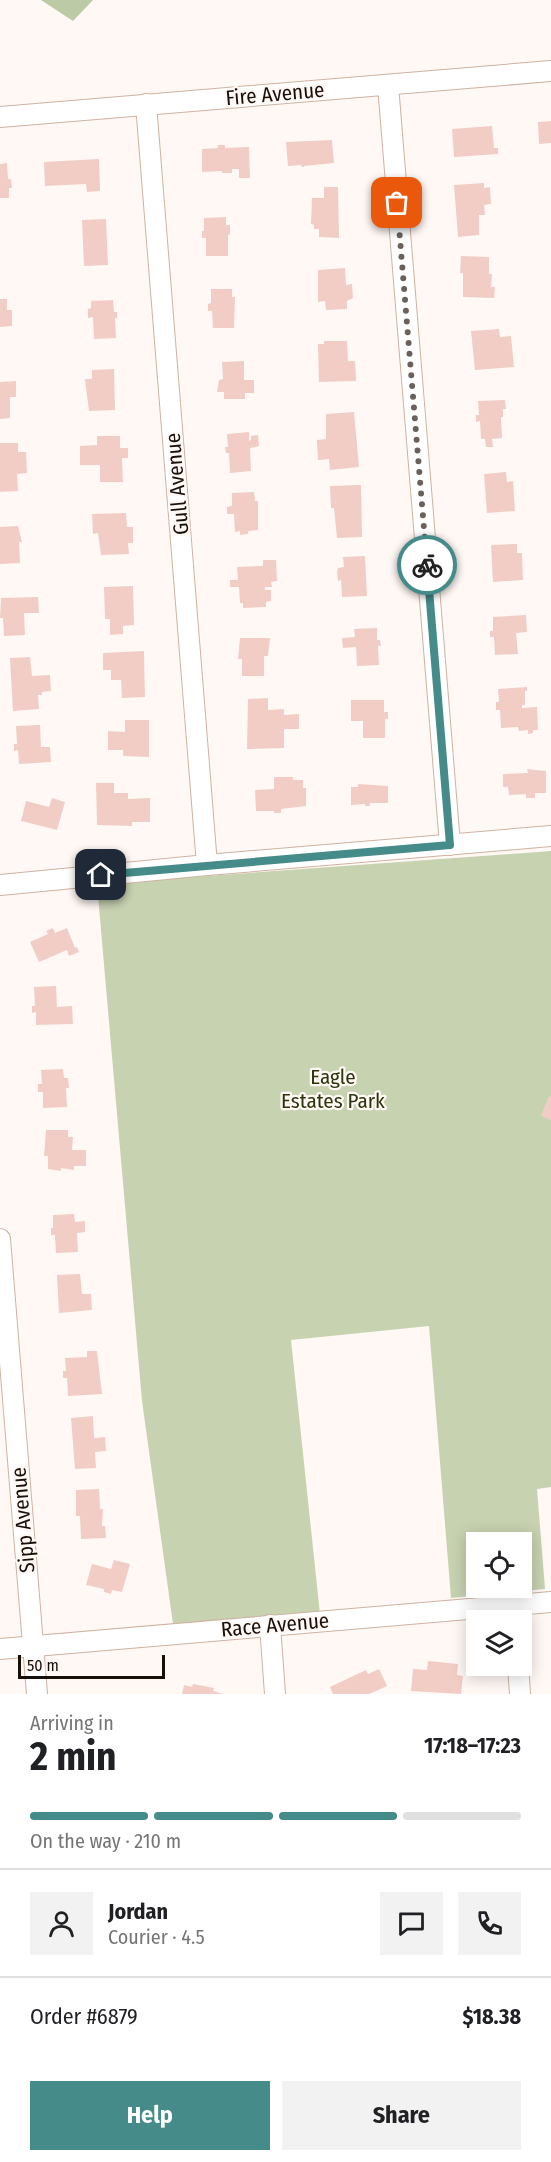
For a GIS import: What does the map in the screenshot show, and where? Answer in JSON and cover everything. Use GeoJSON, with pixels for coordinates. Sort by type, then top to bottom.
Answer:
{"type":"FeatureCollection","features":[{"type":"Feature","properties":{"kind":"street","name":"Fire Avenue"},"geometry":{"type":"LineString","coordinates":[[0,117],[551,71]]}},
{"type":"Feature","properties":{"kind":"street"},"geometry":{"type":"LineString","coordinates":[[388,85],[450,845]]}},
{"type":"Feature","properties":{"kind":"street","name":"Gull Avenue"},"geometry":{"type":"LineString","coordinates":[[147,104],[207,865]]}},
{"type":"Feature","properties":{"kind":"street"},"geometry":{"type":"LineString","coordinates":[[0,885],[551,836]]}},
{"type":"Feature","properties":{"kind":"street","name":"Sipp Avenue"},"geometry":{"type":"LineString","coordinates":[[0,1239],[37,1694]]}},
{"type":"Feature","properties":{"kind":"street","name":"Race Avenue"},"geometry":{"type":"LineString","coordinates":[[523,1610],[551,1602]]}},
{"type":"Feature","properties":{"kind":"street","name":"Race Avenue"},"geometry":{"type":"LineString","coordinates":[[0,1649],[270,1625],[466,1615]]}},
{"type":"Feature","properties":{"kind":"street"},"geometry":{"type":"LineString","coordinates":[[270,1625],[275,1694]]}},
{"type":"Feature","properties":{"kind":"street"},"geometry":{"type":"LineString","coordinates":[[519,1676],[520,1694]]}},
{"type":"Feature","properties":{"kind":"green space"},"geometry":{"type":"Polygon","coordinates":[[[41,0],[93,0],[73,21],[41,0]]]}},
{"type":"Feature","properties":{"kind":"green space","name":"Eagle Estates Park"},"geometry":{"type":"Polygon","coordinates":[[[551,851],[551,1487],[537,1489],[545,1589],[532,1590],[532,1532],[466,1532],[466,1597],[451,1598],[429,1326],[291,1340],[320,1614],[173,1624],[142,1401],[97,884],[551,851]]]}},
{"type":"Feature","properties":{"kind":"building"},"geometry":{"type":"Polygon","coordinates":[[[551,121],[551,143],[539,144],[538,122],[551,121]]]}},
{"type":"Feature","properties":{"kind":"building"},"geometry":{"type":"Polygon","coordinates":[[[492,126],[494,148],[498,148],[498,154],[454,157],[452,129],[492,126]]]}},
{"type":"Feature","properties":{"kind":"building"},"geometry":{"type":"Polygon","coordinates":[[[332,140],[334,163],[304,167],[301,165],[288,166],[286,142],[332,140]]]}},
{"type":"Feature","properties":{"kind":"building"},"geometry":{"type":"Polygon","coordinates":[[[218,145],[225,145],[225,148],[249,147],[250,178],[239,178],[239,169],[232,169],[232,173],[202,172],[202,149],[218,148],[218,145]]]}},
{"type":"Feature","properties":{"kind":"building"},"geometry":{"type":"Polygon","coordinates":[[[99,159],[100,191],[87,192],[86,184],[45,186],[44,162],[99,159]]]}},
{"type":"Feature","properties":{"kind":"building"},"geometry":{"type":"Polygon","coordinates":[[[7,163],[8,179],[11,179],[12,188],[9,188],[9,198],[0,198],[0,164],[7,163]]]}},
{"type":"Feature","properties":{"kind":"building"},"geometry":{"type":"Polygon","coordinates":[[[484,183],[484,188],[490,187],[491,204],[484,205],[485,215],[479,215],[479,235],[458,237],[454,185],[484,183]]]}},
{"type":"Feature","properties":{"kind":"building"},"geometry":{"type":"Polygon","coordinates":[[[324,187],[338,187],[339,238],[319,237],[319,229],[314,229],[314,225],[311,224],[312,198],[324,198],[324,187]]]}},
{"type":"Feature","properties":{"kind":"building"},"geometry":{"type":"Polygon","coordinates":[[[226,217],[226,225],[230,225],[228,256],[206,256],[206,238],[202,238],[204,218],[226,217]]]}},
{"type":"Feature","properties":{"kind":"building"},"geometry":{"type":"Polygon","coordinates":[[[106,219],[108,265],[84,266],[82,220],[106,219]]]}},
{"type":"Feature","properties":{"kind":"building"},"geometry":{"type":"Polygon","coordinates":[[[461,256],[489,257],[489,274],[492,274],[491,287],[495,287],[494,298],[463,297],[463,273],[460,273],[461,256]]]}},
{"type":"Feature","properties":{"kind":"building"},"geometry":{"type":"Polygon","coordinates":[[[345,268],[346,285],[352,284],[353,298],[347,301],[347,309],[326,310],[325,301],[318,302],[318,270],[345,268]]]}},
{"type":"Feature","properties":{"kind":"building"},"geometry":{"type":"Polygon","coordinates":[[[211,289],[232,289],[232,297],[235,297],[234,328],[213,328],[212,311],[208,311],[208,304],[211,303],[211,289]]]}},
{"type":"Feature","properties":{"kind":"building"},"geometry":{"type":"Polygon","coordinates":[[[0,299],[7,299],[7,310],[12,310],[12,326],[0,327],[0,299]]]}},
{"type":"Feature","properties":{"kind":"building"},"geometry":{"type":"Polygon","coordinates":[[[113,300],[114,312],[117,312],[116,338],[94,339],[93,317],[88,318],[91,301],[113,300]]]}},
{"type":"Feature","properties":{"kind":"building"},"geometry":{"type":"Polygon","coordinates":[[[499,329],[500,337],[511,336],[514,367],[475,370],[471,331],[499,329]]]}},
{"type":"Feature","properties":{"kind":"building"},"geometry":{"type":"Polygon","coordinates":[[[324,341],[347,341],[348,361],[355,361],[356,381],[319,382],[318,344],[324,344],[324,341]]]}},
{"type":"Feature","properties":{"kind":"building"},"geometry":{"type":"Polygon","coordinates":[[[244,361],[244,380],[254,380],[254,393],[245,393],[245,399],[224,399],[224,392],[217,392],[219,380],[223,379],[222,362],[244,361]]]}},
{"type":"Feature","properties":{"kind":"building"},"geometry":{"type":"Polygon","coordinates":[[[114,369],[115,410],[89,411],[85,379],[92,379],[92,370],[114,369]]]}},
{"type":"Feature","properties":{"kind":"building"},"geometry":{"type":"Polygon","coordinates":[[[16,381],[16,397],[10,397],[10,418],[0,419],[0,382],[16,381]]]}},
{"type":"Feature","properties":{"kind":"building"},"geometry":{"type":"Polygon","coordinates":[[[505,400],[506,409],[503,409],[503,417],[501,417],[502,438],[492,439],[493,447],[486,447],[485,439],[481,439],[480,421],[476,422],[476,415],[479,415],[478,401],[505,400]]]}},
{"type":"Feature","properties":{"kind":"building"},"geometry":{"type":"Polygon","coordinates":[[[354,412],[359,467],[330,470],[329,459],[318,460],[317,440],[326,439],[326,414],[354,412]]]}},
{"type":"Feature","properties":{"kind":"building"},"geometry":{"type":"Polygon","coordinates":[[[249,432],[249,441],[251,436],[258,435],[259,446],[250,448],[251,471],[230,473],[229,453],[226,453],[225,447],[228,447],[227,434],[249,432]]]}},
{"type":"Feature","properties":{"kind":"building"},"geometry":{"type":"Polygon","coordinates":[[[97,436],[120,436],[120,448],[128,448],[128,458],[122,458],[123,482],[100,482],[100,465],[80,465],[80,446],[97,445],[97,436]]]}},
{"type":"Feature","properties":{"kind":"building"},"geometry":{"type":"Polygon","coordinates":[[[0,443],[18,443],[18,452],[26,452],[27,473],[17,474],[18,491],[0,492],[0,443]]]}},
{"type":"Feature","properties":{"kind":"building"},"geometry":{"type":"Polygon","coordinates":[[[506,472],[507,482],[513,481],[515,511],[487,513],[484,474],[506,472]]]}},
{"type":"Feature","properties":{"kind":"building"},"geometry":{"type":"Polygon","coordinates":[[[361,485],[362,537],[337,538],[334,508],[331,508],[330,486],[361,485]]]}},
{"type":"Feature","properties":{"kind":"building"},"geometry":{"type":"Polygon","coordinates":[[[254,492],[255,501],[258,501],[258,530],[240,535],[240,531],[235,532],[234,514],[227,514],[227,507],[232,506],[232,493],[254,492]]]}},
{"type":"Feature","properties":{"kind":"building"},"geometry":{"type":"Polygon","coordinates":[[[126,513],[127,527],[133,527],[133,543],[128,543],[129,554],[101,555],[98,533],[93,534],[92,514],[126,513]]]}},
{"type":"Feature","properties":{"kind":"building"},"geometry":{"type":"Polygon","coordinates":[[[18,526],[22,542],[19,542],[20,563],[0,564],[0,527],[18,526]]]}},
{"type":"Feature","properties":{"kind":"building"},"geometry":{"type":"Polygon","coordinates":[[[517,544],[517,553],[522,553],[523,580],[493,582],[491,545],[517,544]]]}},
{"type":"Feature","properties":{"kind":"building"},"geometry":{"type":"Polygon","coordinates":[[[365,556],[367,596],[342,597],[341,580],[338,581],[337,572],[338,568],[344,567],[343,557],[365,556]]]}},
{"type":"Feature","properties":{"kind":"building"},"geometry":{"type":"Polygon","coordinates":[[[263,560],[276,560],[277,581],[271,582],[272,587],[265,587],[265,590],[271,590],[271,601],[266,602],[266,607],[243,608],[243,603],[240,603],[239,587],[230,587],[230,580],[238,580],[237,567],[263,566],[263,560]]]}},
{"type":"Feature","properties":{"kind":"building"},"geometry":{"type":"Polygon","coordinates":[[[133,586],[134,625],[123,626],[123,634],[110,635],[110,619],[105,619],[104,587],[133,586]]]}},
{"type":"Feature","properties":{"kind":"building"},"geometry":{"type":"Polygon","coordinates":[[[38,597],[39,613],[24,613],[25,635],[4,636],[3,618],[0,618],[1,598],[38,597]]]}},
{"type":"Feature","properties":{"kind":"building"},"geometry":{"type":"Polygon","coordinates":[[[526,615],[527,632],[516,633],[518,654],[495,655],[494,637],[490,637],[490,631],[493,631],[493,617],[526,615]]]}},
{"type":"Feature","properties":{"kind":"building"},"geometry":{"type":"Polygon","coordinates":[[[377,628],[377,640],[380,640],[381,646],[378,646],[379,665],[357,666],[356,647],[343,648],[342,638],[355,637],[354,629],[377,628]]]}},
{"type":"Feature","properties":{"kind":"building"},"geometry":{"type":"Polygon","coordinates":[[[240,638],[270,638],[268,656],[264,656],[264,676],[242,676],[242,659],[238,659],[240,638]]]}},
{"type":"Feature","properties":{"kind":"building"},"geometry":{"type":"Polygon","coordinates":[[[144,651],[145,697],[122,698],[121,680],[111,680],[111,670],[103,670],[103,653],[144,651]]]}},
{"type":"Feature","properties":{"kind":"building"},"geometry":{"type":"Polygon","coordinates":[[[30,657],[32,676],[50,675],[51,691],[38,695],[39,709],[13,711],[10,658],[30,657]]]}},
{"type":"Feature","properties":{"kind":"building"},"geometry":{"type":"Polygon","coordinates":[[[527,687],[525,705],[522,705],[522,708],[537,707],[538,730],[533,730],[533,733],[528,734],[528,730],[519,731],[518,727],[501,728],[500,710],[496,710],[496,702],[499,702],[498,689],[527,687]]]}},
{"type":"Feature","properties":{"kind":"building"},"geometry":{"type":"Polygon","coordinates":[[[268,698],[268,710],[284,709],[284,715],[299,714],[299,729],[284,729],[284,748],[247,749],[248,699],[268,698]]]}},
{"type":"Feature","properties":{"kind":"building"},"geometry":{"type":"Polygon","coordinates":[[[351,700],[384,700],[384,712],[388,712],[388,719],[385,719],[385,738],[363,738],[363,721],[351,721],[351,700]]]}},
{"type":"Feature","properties":{"kind":"building"},"geometry":{"type":"Polygon","coordinates":[[[125,720],[149,720],[149,757],[123,756],[123,750],[108,750],[108,731],[125,732],[125,720]]]}},
{"type":"Feature","properties":{"kind":"building"},"geometry":{"type":"Polygon","coordinates":[[[40,725],[41,747],[50,747],[51,762],[19,764],[18,750],[14,751],[14,744],[17,744],[16,726],[40,725]]]}},
{"type":"Feature","properties":{"kind":"building"},"geometry":{"type":"Polygon","coordinates":[[[527,769],[546,771],[546,793],[535,793],[535,798],[526,798],[526,794],[509,795],[508,787],[503,787],[503,774],[528,773],[527,769]]]}},
{"type":"Feature","properties":{"kind":"building"},"geometry":{"type":"Polygon","coordinates":[[[274,777],[293,777],[293,780],[303,780],[303,788],[306,788],[306,806],[281,809],[281,813],[256,811],[255,790],[274,789],[274,777]]]}},
{"type":"Feature","properties":{"kind":"building"},"geometry":{"type":"Polygon","coordinates":[[[96,783],[114,783],[114,793],[128,793],[128,799],[150,798],[150,822],[132,822],[132,826],[97,825],[96,783]]]}},
{"type":"Feature","properties":{"kind":"building"},"geometry":{"type":"Polygon","coordinates":[[[358,784],[388,786],[388,803],[370,803],[370,806],[351,805],[351,787],[358,787],[358,784]]]}},
{"type":"Feature","properties":{"kind":"building"},"geometry":{"type":"Polygon","coordinates":[[[52,798],[65,802],[57,830],[21,821],[26,801],[49,807],[52,798]]]}},
{"type":"Feature","properties":{"kind":"building"},"geometry":{"type":"Polygon","coordinates":[[[53,928],[55,933],[67,928],[79,952],[69,956],[67,950],[39,962],[30,942],[48,934],[46,931],[53,928]]]}},
{"type":"Feature","properties":{"kind":"building"},"geometry":{"type":"Polygon","coordinates":[[[56,986],[57,1007],[72,1006],[73,1024],[36,1025],[36,1012],[32,1013],[32,1006],[35,1006],[34,987],[56,986]]]}},
{"type":"Feature","properties":{"kind":"building"},"geometry":{"type":"Polygon","coordinates":[[[63,1069],[64,1078],[68,1078],[67,1107],[43,1108],[43,1092],[38,1092],[38,1084],[42,1084],[41,1070],[63,1069]]]}},
{"type":"Feature","properties":{"kind":"building"},"geometry":{"type":"Polygon","coordinates":[[[549,1096],[551,1097],[551,1120],[541,1116],[549,1096]]]}},
{"type":"Feature","properties":{"kind":"building"},"geometry":{"type":"Polygon","coordinates":[[[46,1130],[68,1130],[68,1137],[73,1137],[72,1150],[86,1150],[86,1166],[74,1166],[74,1170],[48,1169],[48,1156],[44,1156],[46,1130]]]}},
{"type":"Feature","properties":{"kind":"building"},"geometry":{"type":"Polygon","coordinates":[[[74,1214],[75,1222],[85,1221],[85,1232],[77,1233],[78,1252],[56,1253],[55,1235],[51,1235],[53,1215],[74,1214]]]}},
{"type":"Feature","properties":{"kind":"building"},"geometry":{"type":"Polygon","coordinates":[[[80,1274],[82,1294],[91,1294],[92,1310],[59,1313],[57,1275],[80,1274]]]}},
{"type":"Feature","properties":{"kind":"building"},"geometry":{"type":"Polygon","coordinates":[[[87,1351],[97,1351],[102,1394],[68,1396],[67,1378],[63,1378],[63,1371],[66,1371],[65,1358],[87,1357],[87,1351]]]}},
{"type":"Feature","properties":{"kind":"building"},"geometry":{"type":"Polygon","coordinates":[[[93,1416],[94,1438],[105,1437],[106,1451],[95,1452],[96,1468],[75,1469],[71,1418],[93,1416]]]}},
{"type":"Feature","properties":{"kind":"building"},"geometry":{"type":"Polygon","coordinates":[[[99,1489],[100,1509],[103,1509],[102,1526],[105,1526],[106,1538],[81,1539],[80,1516],[76,1516],[76,1490],[99,1489]]]}},
{"type":"Feature","properties":{"kind":"building"},"geometry":{"type":"Polygon","coordinates":[[[114,1560],[130,1564],[122,1592],[112,1590],[111,1594],[104,1592],[104,1589],[86,1585],[92,1564],[111,1569],[114,1560]]]}},
{"type":"Feature","properties":{"kind":"building"},"geometry":{"type":"Polygon","coordinates":[[[428,1661],[458,1664],[457,1675],[463,1676],[461,1694],[411,1691],[413,1669],[427,1670],[428,1661]]]}},
{"type":"Feature","properties":{"kind":"building"},"geometry":{"type":"Polygon","coordinates":[[[379,1669],[387,1686],[369,1694],[333,1694],[330,1687],[366,1670],[368,1674],[379,1669]]]}},
{"type":"Feature","properties":{"kind":"building"},"geometry":{"type":"Polygon","coordinates":[[[193,1684],[214,1688],[213,1691],[223,1694],[182,1694],[184,1685],[192,1687],[193,1684]]]}},
{"type":"Feature","properties":{"kind":"way so far"},"geometry":{"type":"LineString","coordinates":[[397,203],[427,565]]}},
{"type":"Feature","properties":{"kind":"route"},"geometry":{"type":"LineString","coordinates":[[101,875],[450,845],[427,565]]}}]}
